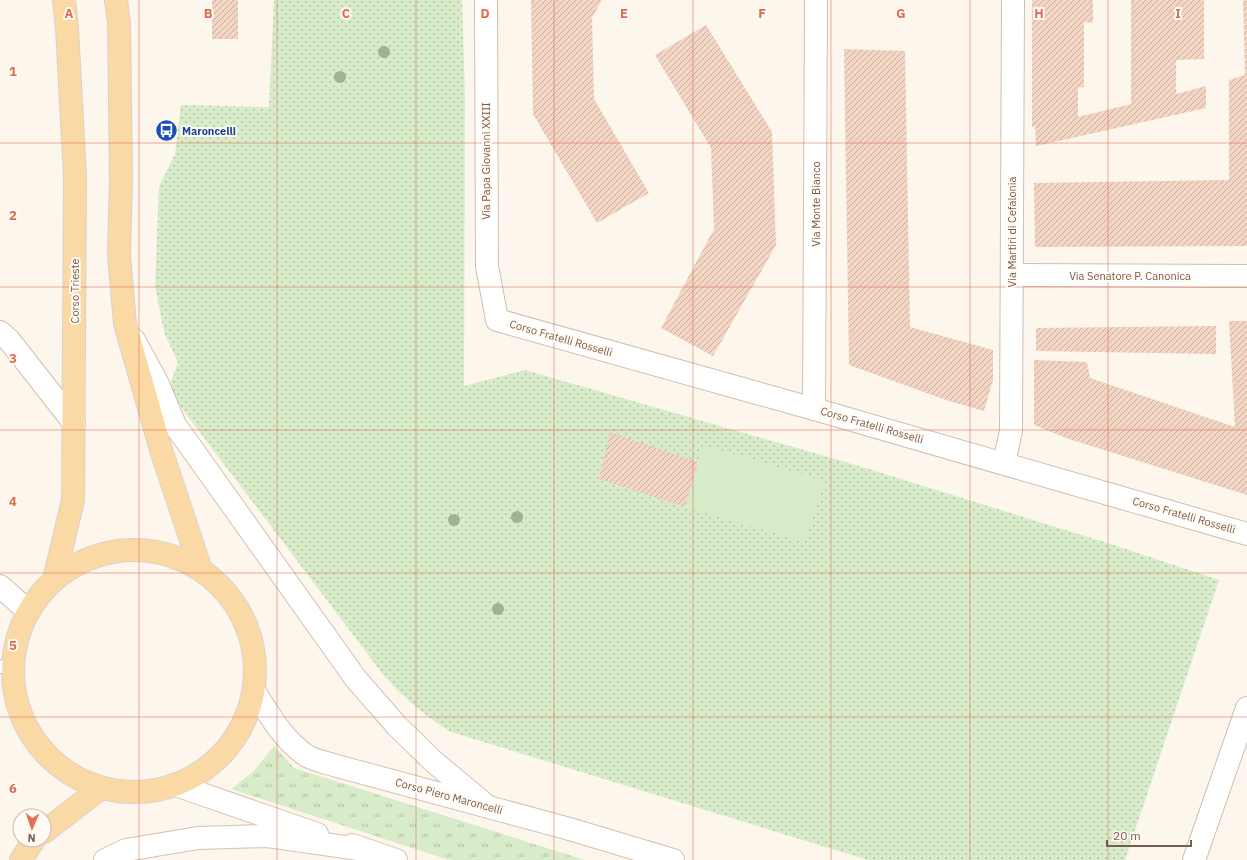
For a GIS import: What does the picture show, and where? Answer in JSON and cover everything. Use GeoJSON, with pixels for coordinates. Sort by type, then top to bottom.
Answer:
{"type":"FeatureCollection","features":[{"type":"Feature","properties":{"kind":"main road","name":"Corso Trieste"},"geometry":{"type":"LineString","coordinates":[[54,580],[73,500],[75,177],[67,28],[64,0]]}},
{"type":"Feature","properties":{"kind":"main road"},"geometry":{"type":"LineString","coordinates":[[116,0],[120,23],[121,178],[119,255],[125,324],[161,450],[201,570]]}},
{"type":"Feature","properties":{"kind":"main road"},"geometry":{"type":"LineString","coordinates":[[127,550],[151,551],[177,558],[201,570],[218,584],[232,600],[247,627],[254,656],[254,690],[248,712],[239,731],[214,762],[196,775],[176,785],[143,792],[101,788],[72,776],[50,760],[35,742],[20,714],[4,665],[28,611],[54,580],[77,564],[103,554],[127,550]]}},
{"type":"Feature","properties":{"kind":"main road"},"geometry":{"type":"LineString","coordinates":[[52,826],[101,788]]}},
{"type":"Feature","properties":{"kind":"main road"},"geometry":{"type":"LineString","coordinates":[[21,860],[29,848]]}},
{"type":"Feature","properties":{"kind":"street","name":"Via Papa Giovanni XXIII"},"geometry":{"type":"LineString","coordinates":[[486,0],[487,266],[497,320]]}},
{"type":"Feature","properties":{"kind":"street","name":"Via Monte Bianco"},"geometry":{"type":"LineString","coordinates":[[814,408],[816,0]]}},
{"type":"Feature","properties":{"kind":"street","name":"Via Martiri di Cefalonia"},"geometry":{"type":"LineString","coordinates":[[1004,463],[1011,431],[1013,0]]}},
{"type":"Feature","properties":{"kind":"street","name":"Via Senatore P. Canonica"},"geometry":{"type":"LineString","coordinates":[[1012,275],[1247,276]]}},
{"type":"Feature","properties":{"kind":"street","name":"Corso Fratelli Rosselli"},"geometry":{"type":"LineString","coordinates":[[497,320],[814,408],[1247,534]]}},
{"type":"Feature","properties":{"kind":"street"},"geometry":{"type":"LineString","coordinates":[[125,324],[157,382],[175,425],[356,679],[397,726],[434,762],[487,806]]}},
{"type":"Feature","properties":{"kind":"street"},"geometry":{"type":"LineString","coordinates":[[0,332],[9,340],[74,423]]}},
{"type":"Feature","properties":{"kind":"street"},"geometry":{"type":"LineString","coordinates":[[0,586],[28,611]]}},
{"type":"Feature","properties":{"kind":"street","name":"Corso Piero Maroncelli"},"geometry":{"type":"LineString","coordinates":[[254,690],[277,726],[288,740],[308,756],[337,766],[487,806],[673,860]]}},
{"type":"Feature","properties":{"kind":"street"},"geometry":{"type":"LineString","coordinates":[[1194,860],[1247,708]]}},
{"type":"Feature","properties":{"kind":"street"},"geometry":{"type":"LineString","coordinates":[[176,785],[396,860]]}},
{"type":"Feature","properties":{"kind":"street"},"geometry":{"type":"LineString","coordinates":[[104,860],[126,850],[198,838],[268,836],[365,850]]}},
{"type":"Feature","properties":{"kind":"green space"},"geometry":{"type":"Polygon","coordinates":[[[274,0],[462,0],[465,97],[464,386],[525,370],[859,466],[1117,546],[1219,580],[1125,860],[868,860],[451,732],[408,700],[385,677],[171,394],[171,381],[178,363],[164,332],[155,286],[159,187],[175,154],[181,105],[269,107],[274,0]]]}},
{"type":"Feature","properties":{"kind":"green space"},"geometry":{"type":"Polygon","coordinates":[[[703,445],[825,481],[805,542],[685,507],[703,445]]]}},
{"type":"Feature","properties":{"kind":"green space"},"geometry":{"type":"Polygon","coordinates":[[[274,746],[294,768],[585,860],[449,860],[231,789],[253,772],[274,746]]]}},
{"type":"Feature","properties":{"kind":"building"},"geometry":{"type":"Polygon","coordinates":[[[212,0],[238,0],[238,39],[212,39],[212,0]]]}},
{"type":"Feature","properties":{"kind":"building"},"geometry":{"type":"Polygon","coordinates":[[[531,0],[602,0],[592,18],[594,99],[649,193],[597,223],[533,114],[531,0]]]}},
{"type":"Feature","properties":{"kind":"building"},"geometry":{"type":"Polygon","coordinates":[[[1032,0],[1093,0],[1093,23],[1084,22],[1084,87],[1078,88],[1078,117],[1131,104],[1131,0],[1204,0],[1204,59],[1176,60],[1176,94],[1206,86],[1206,108],[1036,146],[1035,126],[1032,127],[1032,0]]]}},
{"type":"Feature","properties":{"kind":"building"},"geometry":{"type":"Polygon","coordinates":[[[1243,0],[1247,0],[1247,246],[1035,247],[1034,183],[1229,180],[1229,80],[1245,75],[1243,0]]]}},
{"type":"Feature","properties":{"kind":"building"},"geometry":{"type":"Polygon","coordinates":[[[706,25],[772,132],[776,245],[713,356],[661,328],[714,229],[711,148],[655,55],[706,25]]]}},
{"type":"Feature","properties":{"kind":"building"},"geometry":{"type":"Polygon","coordinates":[[[844,49],[905,51],[910,327],[993,350],[993,380],[984,411],[946,400],[849,365],[844,49]]]}},
{"type":"Feature","properties":{"kind":"building"},"geometry":{"type":"Polygon","coordinates":[[[1229,321],[1247,321],[1247,495],[1069,439],[1034,425],[1034,360],[1087,362],[1090,378],[1235,427],[1229,321]]]}},
{"type":"Feature","properties":{"kind":"building"},"geometry":{"type":"Polygon","coordinates":[[[1216,326],[1216,354],[1036,351],[1036,328],[1216,326]]]}},
{"type":"Feature","properties":{"kind":"building"},"geometry":{"type":"Polygon","coordinates":[[[610,432],[698,462],[685,507],[599,479],[610,432]]]}},
{"type":"Feature","properties":{"kind":"place","name":"Maroncelli"},"geometry":{"type":"Point","coordinates":[166,131]}}]}
